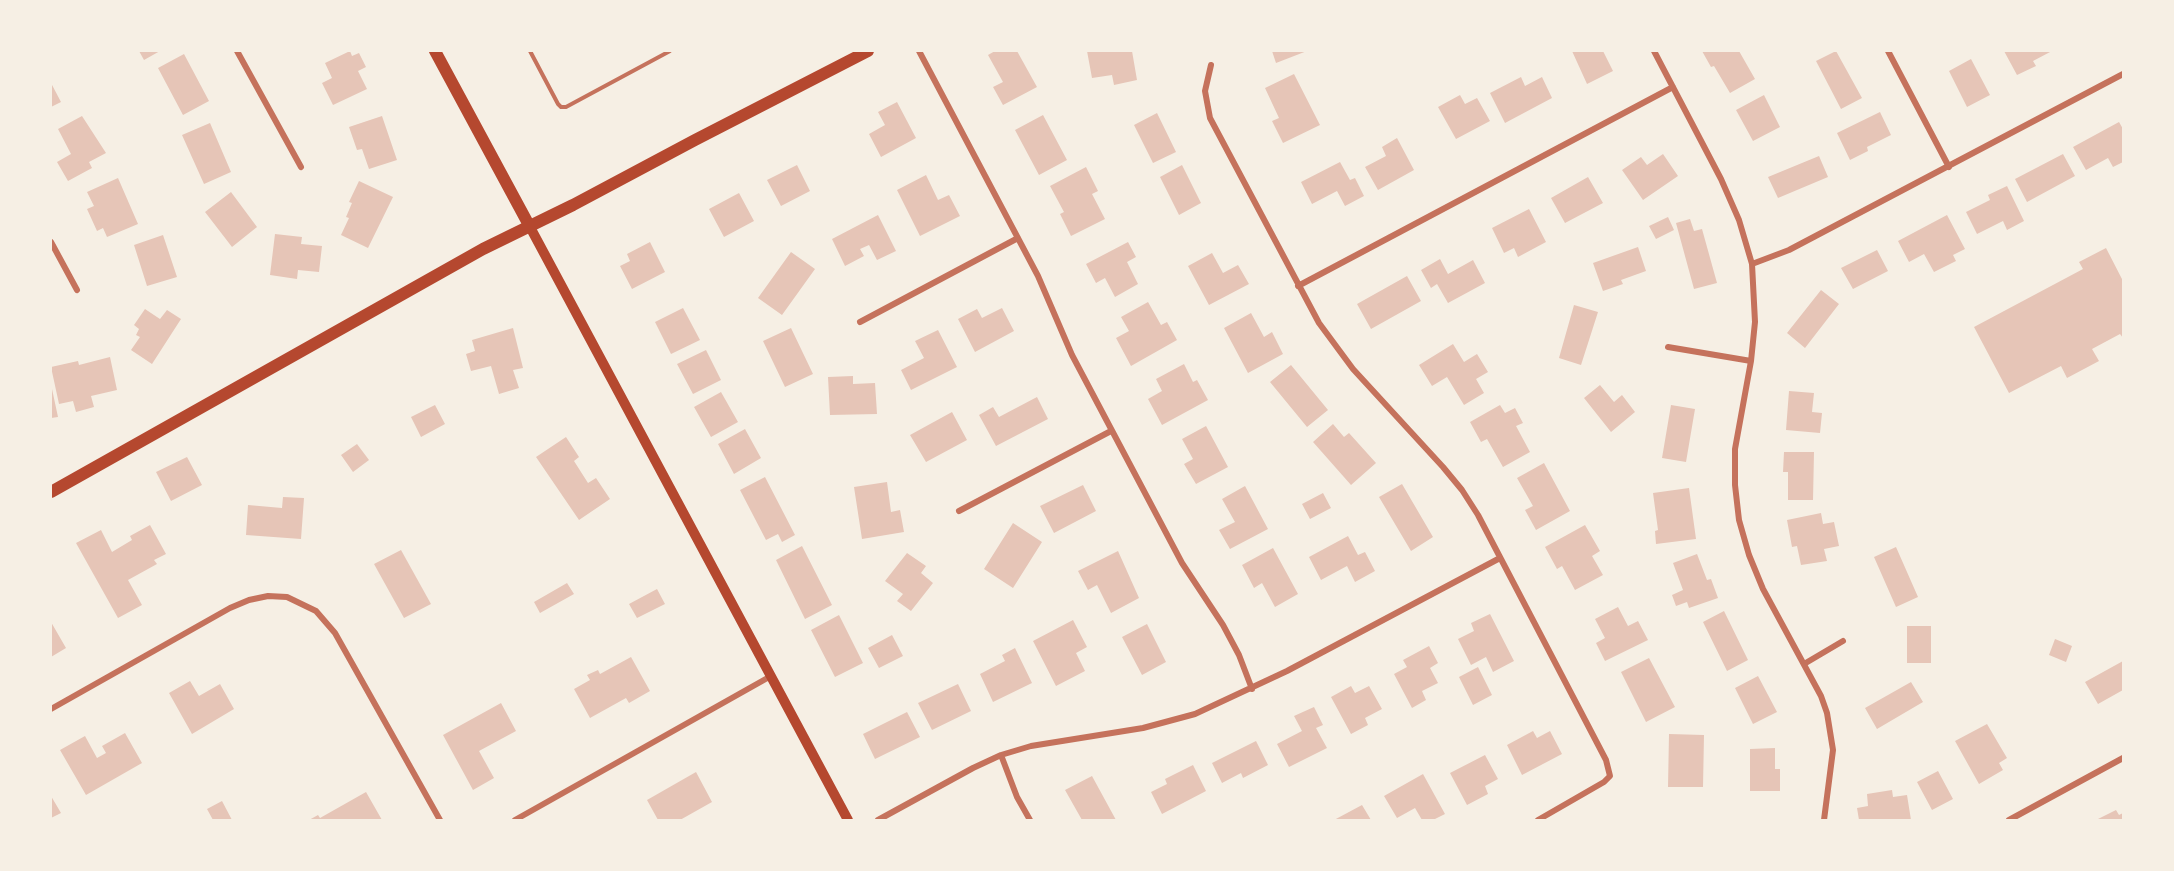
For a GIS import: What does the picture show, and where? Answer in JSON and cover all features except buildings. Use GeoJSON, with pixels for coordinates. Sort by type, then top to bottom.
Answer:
{"type":"FeatureCollection","features":[{"type":"Feature","properties":{"kind":"main road"},"geometry":{"type":"LineString","coordinates":[[435,51],[848,820]]}},
{"type":"Feature","properties":{"kind":"main road"},"geometry":{"type":"LineString","coordinates":[[51,492],[483,249],[530,227],[868,51]]}},
{"type":"Feature","properties":{"kind":"street"},"geometry":{"type":"LineString","coordinates":[[237,51],[301,167]]}},
{"type":"Feature","properties":{"kind":"street"},"geometry":{"type":"LineString","coordinates":[[919,51],[1038,276],[1067,345],[1111,430],[1182,563],[1223,625],[1239,655],[1252,689]]}},
{"type":"Feature","properties":{"kind":"street"},"geometry":{"type":"LineString","coordinates":[[1654,51],[1726,189],[1739,220],[1752,264],[1755,322],[1751,361],[1736,449],[1735,485],[1739,520],[1749,555],[1763,589],[1821,696],[1831,732],[1832,769],[1824,820]]}},
{"type":"Feature","properties":{"kind":"street"},"geometry":{"type":"LineString","coordinates":[[1887,51],[1949,167]]}},
{"type":"Feature","properties":{"kind":"street"},"geometry":{"type":"LineString","coordinates":[[1211,64],[1205,91],[1210,118],[1318,323],[1336,348],[1462,490],[1478,515],[1606,760],[1610,776],[1605,782],[1538,820]]}},
{"type":"Feature","properties":{"kind":"street"},"geometry":{"type":"LineString","coordinates":[[1752,264],[1789,250],[2123,74]]}},
{"type":"Feature","properties":{"kind":"street"},"geometry":{"type":"LineString","coordinates":[[1298,286],[1673,87]]}},
{"type":"Feature","properties":{"kind":"street"},"geometry":{"type":"LineString","coordinates":[[860,322],[1018,238]]}},
{"type":"Feature","properties":{"kind":"street"},"geometry":{"type":"LineString","coordinates":[[51,242],[77,290]]}},
{"type":"Feature","properties":{"kind":"street"},"geometry":{"type":"LineString","coordinates":[[1668,347],[1751,361]]}},
{"type":"Feature","properties":{"kind":"street"},"geometry":{"type":"LineString","coordinates":[[959,511],[1111,430]]}},
{"type":"Feature","properties":{"kind":"street"},"geometry":{"type":"LineString","coordinates":[[878,820],[1001,755],[1031,746],[1170,722],[1195,714],[1252,689],[1500,558]]}},
{"type":"Feature","properties":{"kind":"street"},"geometry":{"type":"LineString","coordinates":[[51,709],[249,600],[268,596],[287,597],[315,611],[335,633],[440,820]]}},
{"type":"Feature","properties":{"kind":"street"},"geometry":{"type":"LineString","coordinates":[[1803,664],[1843,641]]}},
{"type":"Feature","properties":{"kind":"street"},"geometry":{"type":"LineString","coordinates":[[514,820],[771,676]]}},
{"type":"Feature","properties":{"kind":"street"},"geometry":{"type":"LineString","coordinates":[[1001,755],[1017,797],[1030,820]]}},
{"type":"Feature","properties":{"kind":"street"},"geometry":{"type":"LineString","coordinates":[[2010,820],[2123,758]]}},
{"type":"Feature","properties":{"kind":"lane"},"geometry":{"type":"LineString","coordinates":[[530,51],[561,107],[566,107],[670,51]]}}]}
